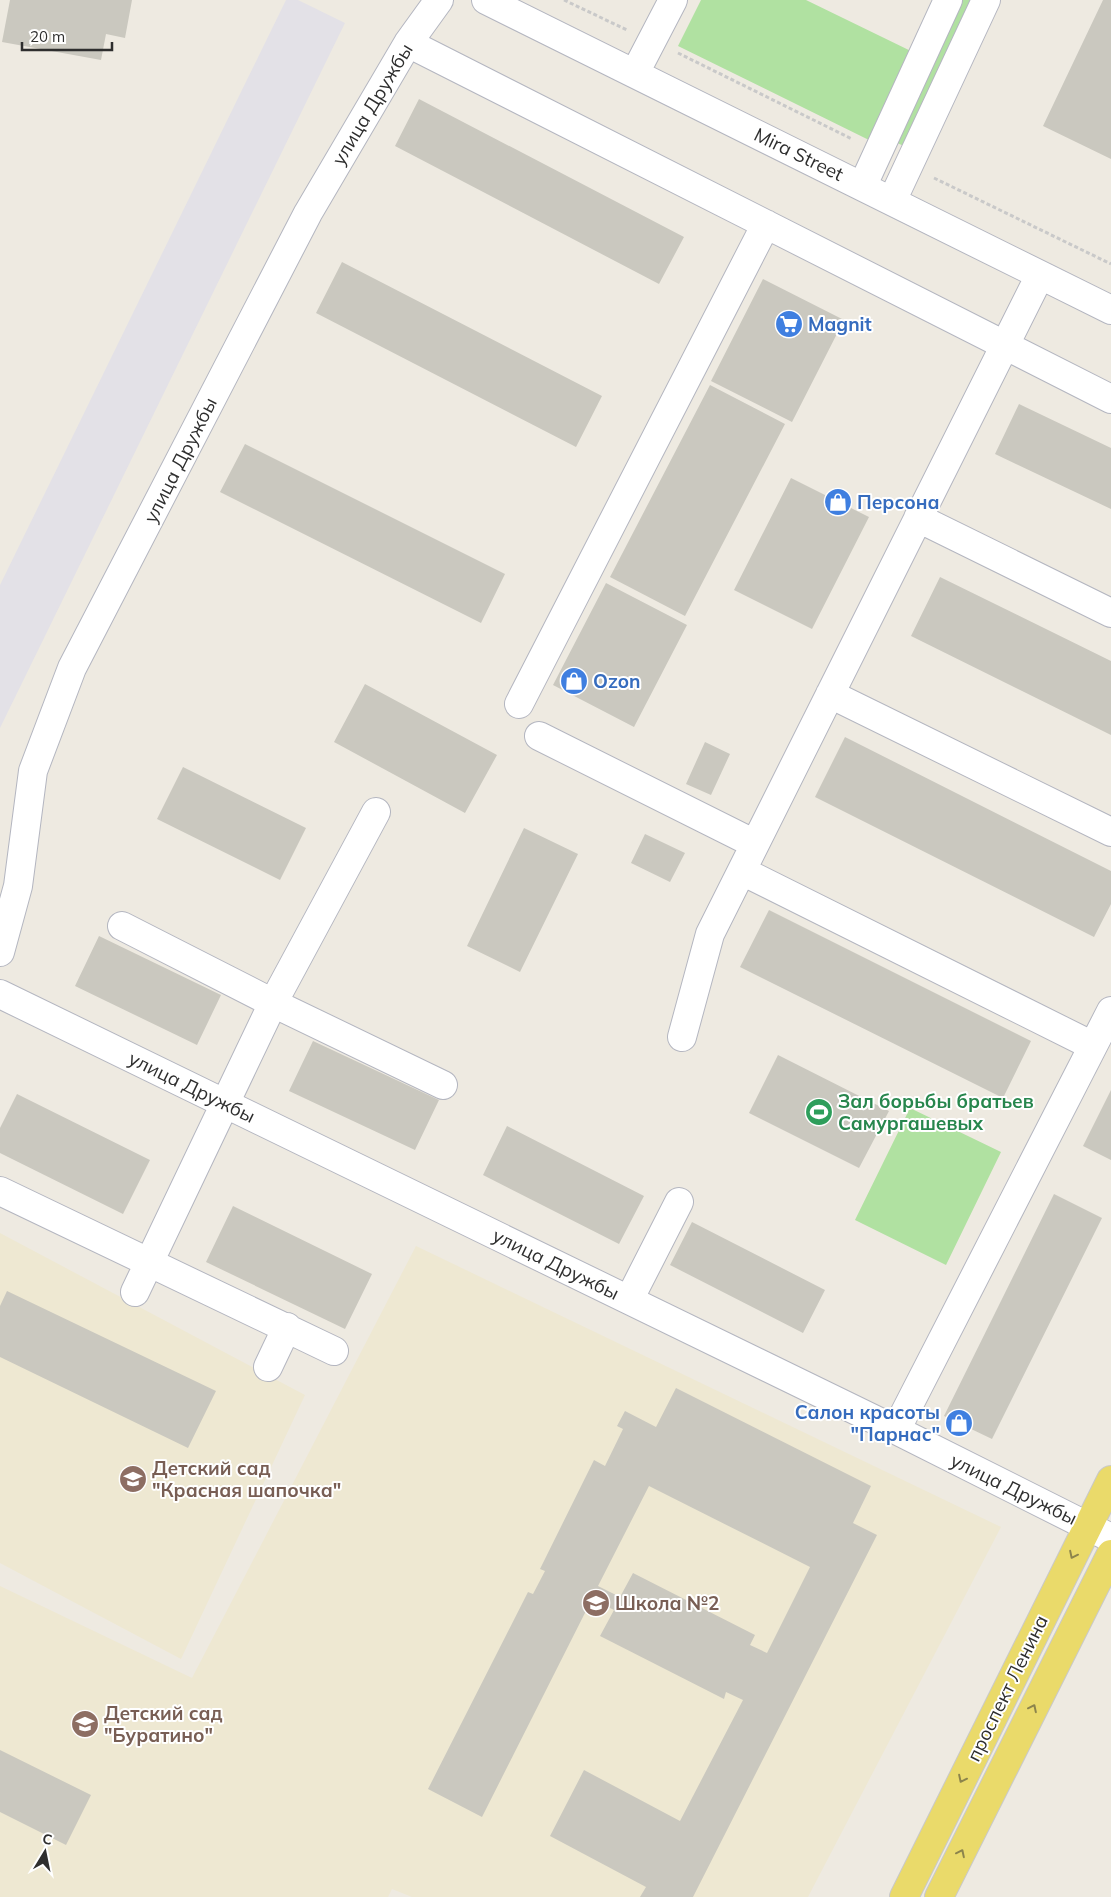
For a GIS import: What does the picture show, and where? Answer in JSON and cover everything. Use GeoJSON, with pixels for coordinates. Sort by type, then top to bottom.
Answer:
{"type":"FeatureCollection","features":[{"type":"Feature","properties":{"kind":"main road","name":"проспект Ленина"},"geometry":{"type":"LineString","coordinates":[[904,1897],[1100,1532],[1109,1490]]}},
{"type":"Feature","properties":{"kind":"main road","name":"проспект Ленина"},"geometry":{"type":"LineString","coordinates":[[939,1897],[1111,1554]]}},
{"type":"Feature","properties":{"kind":"street","name":"улица Дружбы"},"geometry":{"type":"LineString","coordinates":[[0,952],[18,886],[33,771],[72,668],[308,213],[408,43],[439,0]]}},
{"type":"Feature","properties":{"kind":"street","name":"Mira Street"},"geometry":{"type":"LineString","coordinates":[[486,0],[863,185],[1111,310]]}},
{"type":"Feature","properties":{"kind":"street"},"geometry":{"type":"LineString","coordinates":[[635,73],[673,0]]}},
{"type":"Feature","properties":{"kind":"street"},"geometry":{"type":"LineString","coordinates":[[863,185],[948,0]]}},
{"type":"Feature","properties":{"kind":"street"},"geometry":{"type":"LineString","coordinates":[[892,201],[986,0]]}},
{"type":"Feature","properties":{"kind":"street"},"geometry":{"type":"LineString","coordinates":[[408,43],[1111,400]]}},
{"type":"Feature","properties":{"kind":"street"},"geometry":{"type":"LineString","coordinates":[[519,704],[766,224]]}},
{"type":"Feature","properties":{"kind":"street"},"geometry":{"type":"LineString","coordinates":[[682,1037],[710,934],[1040,275]]}},
{"type":"Feature","properties":{"kind":"street"},"geometry":{"type":"LineString","coordinates":[[918,518],[1111,613]]}},
{"type":"Feature","properties":{"kind":"street"},"geometry":{"type":"LineString","coordinates":[[830,694],[1111,832]]}},
{"type":"Feature","properties":{"kind":"street"},"geometry":{"type":"LineString","coordinates":[[539,736],[755,844]]}},
{"type":"Feature","properties":{"kind":"street"},"geometry":{"type":"LineString","coordinates":[[135,1292],[274,1003],[376,812]]}},
{"type":"Feature","properties":{"kind":"street"},"geometry":{"type":"LineString","coordinates":[[742,871],[1093,1046]]}},
{"type":"Feature","properties":{"kind":"street"},"geometry":{"type":"LineString","coordinates":[[122,926],[274,1003],[443,1085]]}},
{"type":"Feature","properties":{"kind":"street","name":"улица Дружбы"},"geometry":{"type":"LineString","coordinates":[[0,994],[896,1430],[1100,1532]]}},
{"type":"Feature","properties":{"kind":"street"},"geometry":{"type":"LineString","coordinates":[[896,1430],[1111,1011]]}},
{"type":"Feature","properties":{"kind":"street"},"geometry":{"type":"LineString","coordinates":[[0,1191],[334,1351]]}},
{"type":"Feature","properties":{"kind":"street"},"geometry":{"type":"LineString","coordinates":[[629,1300],[679,1202]]}},
{"type":"Feature","properties":{"kind":"street"},"geometry":{"type":"LineString","coordinates":[[268,1367],[287,1327]]}},
{"type":"Feature","properties":{"kind":"path"},"geometry":{"type":"LineString","coordinates":[[564,0],[878,152]]}},
{"type":"Feature","properties":{"kind":"path"},"geometry":{"type":"LineString","coordinates":[[909,166],[1111,264]]}},
{"type":"Feature","properties":{"kind":"shaded area"},"geometry":{"type":"Polygon","coordinates":[[[286,0],[298,0],[345,23],[0,728],[0,585],[286,0]]]}},
{"type":"Feature","properties":{"kind":"shaded area","name":"Детский сад \"Красная шапочка\""},"geometry":{"type":"Polygon","coordinates":[[[0,1233],[305,1395],[181,1659],[0,1563],[0,1233]]]}},
{"type":"Feature","properties":{"kind":"shaded area","name":"Школа №2"},"geometry":{"type":"Polygon","coordinates":[[[416,1246],[1001,1527],[808,1897],[412,1897],[392,1889],[388,1897],[0,1897],[0,1586],[192,1678],[416,1246]]]}},
{"type":"Feature","properties":{"kind":"green space"},"geometry":{"type":"Polygon","coordinates":[[[701,0],[806,0],[917,54],[873,142],[678,46],[701,0]]]}},
{"type":"Feature","properties":{"kind":"green space"},"geometry":{"type":"Polygon","coordinates":[[[957,0],[978,0],[908,148],[891,140],[957,0]]]}},
{"type":"Feature","properties":{"kind":"green space"},"geometry":{"type":"Polygon","coordinates":[[[910,1108],[1001,1152],[946,1265],[855,1220],[910,1108]]]}},
{"type":"Feature","properties":{"kind":"building"},"geometry":{"type":"Polygon","coordinates":[[[10,0],[132,0],[125,38],[106,34],[101,60],[2,42],[10,0]]]}},
{"type":"Feature","properties":{"kind":"building"},"geometry":{"type":"Polygon","coordinates":[[[1103,0],[1111,0],[1111,159],[1043,126],[1103,0]]]}},
{"type":"Feature","properties":{"kind":"building"},"geometry":{"type":"Polygon","coordinates":[[[419,99],[684,237],[659,284],[395,146],[419,99]]]}},
{"type":"Feature","properties":{"kind":"building"},"geometry":{"type":"Polygon","coordinates":[[[342,262],[602,396],[576,447],[316,313],[342,262]]]}},
{"type":"Feature","properties":{"kind":"building"},"geometry":{"type":"Polygon","coordinates":[[[763,279],[844,320],[792,422],[711,381],[763,279]]]}},
{"type":"Feature","properties":{"kind":"building"},"geometry":{"type":"Polygon","coordinates":[[[710,385],[785,424],[685,616],[610,577],[710,385]]]}},
{"type":"Feature","properties":{"kind":"building"},"geometry":{"type":"Polygon","coordinates":[[[1019,404],[1111,448],[1111,509],[995,454],[1019,404]]]}},
{"type":"Feature","properties":{"kind":"building"},"geometry":{"type":"Polygon","coordinates":[[[245,444],[505,574],[481,623],[220,492],[245,444]]]}},
{"type":"Feature","properties":{"kind":"building"},"geometry":{"type":"Polygon","coordinates":[[[791,478],[869,517],[812,629],[734,590],[791,478]]]}},
{"type":"Feature","properties":{"kind":"building"},"geometry":{"type":"Polygon","coordinates":[[[940,577],[1111,661],[1111,735],[911,636],[940,577]]]}},
{"type":"Feature","properties":{"kind":"building"},"geometry":{"type":"Polygon","coordinates":[[[606,583],[687,625],[634,727],[553,685],[606,583]]]}},
{"type":"Feature","properties":{"kind":"building"},"geometry":{"type":"Polygon","coordinates":[[[365,684],[497,755],[465,813],[334,742],[365,684]]]}},
{"type":"Feature","properties":{"kind":"building"},"geometry":{"type":"Polygon","coordinates":[[[845,737],[1111,871],[1111,904],[1094,937],[815,797],[845,737]]]}},
{"type":"Feature","properties":{"kind":"building"},"geometry":{"type":"Polygon","coordinates":[[[705,742],[730,754],[711,795],[686,784],[705,742]]]}},
{"type":"Feature","properties":{"kind":"building"},"geometry":{"type":"Polygon","coordinates":[[[183,767],[306,828],[280,880],[157,819],[183,767]]]}},
{"type":"Feature","properties":{"kind":"building"},"geometry":{"type":"Polygon","coordinates":[[[524,828],[578,854],[520,972],[467,946],[524,828]]]}},
{"type":"Feature","properties":{"kind":"building"},"geometry":{"type":"Polygon","coordinates":[[[645,834],[685,853],[670,882],[631,863],[645,834]]]}},
{"type":"Feature","properties":{"kind":"building"},"geometry":{"type":"Polygon","coordinates":[[[769,910],[1031,1041],[1003,1098],[740,967],[769,910]]]}},
{"type":"Feature","properties":{"kind":"building"},"geometry":{"type":"Polygon","coordinates":[[[99,936],[221,995],[197,1045],[75,986],[99,936]]]}},
{"type":"Feature","properties":{"kind":"building"},"geometry":{"type":"Polygon","coordinates":[[[313,1041],[439,1100],[415,1150],[289,1091],[313,1041]]]}},
{"type":"Feature","properties":{"kind":"building","name":"Зал борьбы братьев Самургашевых"},"geometry":{"type":"Polygon","coordinates":[[[778,1055],[889,1111],[859,1168],[749,1113],[778,1055]]]}},
{"type":"Feature","properties":{"kind":"building"},"geometry":{"type":"Polygon","coordinates":[[[1111,1090],[1111,1160],[1083,1146],[1111,1090]]]}},
{"type":"Feature","properties":{"kind":"building"},"geometry":{"type":"Polygon","coordinates":[[[17,1094],[150,1160],[123,1214],[0,1153],[0,1128],[17,1094]]]}},
{"type":"Feature","properties":{"kind":"building"},"geometry":{"type":"Polygon","coordinates":[[[507,1126],[644,1196],[619,1244],[483,1175],[507,1126]]]}},
{"type":"Feature","properties":{"kind":"building"},"geometry":{"type":"Polygon","coordinates":[[[1054,1194],[1102,1218],[992,1439],[944,1416],[1054,1194]]]}},
{"type":"Feature","properties":{"kind":"building"},"geometry":{"type":"Polygon","coordinates":[[[233,1206],[372,1274],[345,1329],[206,1262],[233,1206]]]}},
{"type":"Feature","properties":{"kind":"building"},"geometry":{"type":"Polygon","coordinates":[[[692,1222],[825,1290],[803,1333],[670,1265],[692,1222]]]}},
{"type":"Feature","properties":{"kind":"building"},"geometry":{"type":"Polygon","coordinates":[[[7,1291],[216,1391],[188,1448],[0,1357],[0,1306],[7,1291]]]}},
{"type":"Feature","properties":{"kind":"building"},"geometry":{"type":"Polygon","coordinates":[[[676,1388],[871,1486],[853,1523],[877,1535],[693,1897],[640,1897],[646,1887],[550,1836],[584,1770],[680,1821],[743,1700],[726,1692],[724,1699],[600,1636],[614,1610],[592,1599],[482,1817],[428,1789],[528,1592],[533,1594],[545,1571],[540,1569],[594,1460],[605,1466],[623,1429],[617,1426],[625,1411],[656,1427],[676,1388]],[[649,1486],[598,1586],[620,1597],[633,1573],[755,1635],[750,1645],[767,1653],[810,1567],[649,1486]]]}},
{"type":"Feature","properties":{"kind":"building"},"geometry":{"type":"Polygon","coordinates":[[[0,1750],[91,1795],[66,1845],[0,1812],[0,1750]]]}},
{"type":"Feature","properties":{"kind":"place","name":"Magnit"},"geometry":{"type":"Point","coordinates":[789,324]}},
{"type":"Feature","properties":{"kind":"place","name":"Персона"},"geometry":{"type":"Point","coordinates":[838,502]}},
{"type":"Feature","properties":{"kind":"place","name":"Ozon"},"geometry":{"type":"Point","coordinates":[574,681]}},
{"type":"Feature","properties":{"kind":"place","name":"Зал борьбы братьев Самургашевых"},"geometry":{"type":"Point","coordinates":[819,1112]}},
{"type":"Feature","properties":{"kind":"place","name":"Салон красоты \"Парнас\""},"geometry":{"type":"Point","coordinates":[959,1423]}},
{"type":"Feature","properties":{"kind":"place","name":"Детский сад \"Красная шапочка\""},"geometry":{"type":"Point","coordinates":[133,1479]}},
{"type":"Feature","properties":{"kind":"place","name":"Школа №2"},"geometry":{"type":"Point","coordinates":[596,1603]}},
{"type":"Feature","properties":{"kind":"place","name":"Детский сад \"Буратино\""},"geometry":{"type":"Point","coordinates":[85,1724]}}]}
